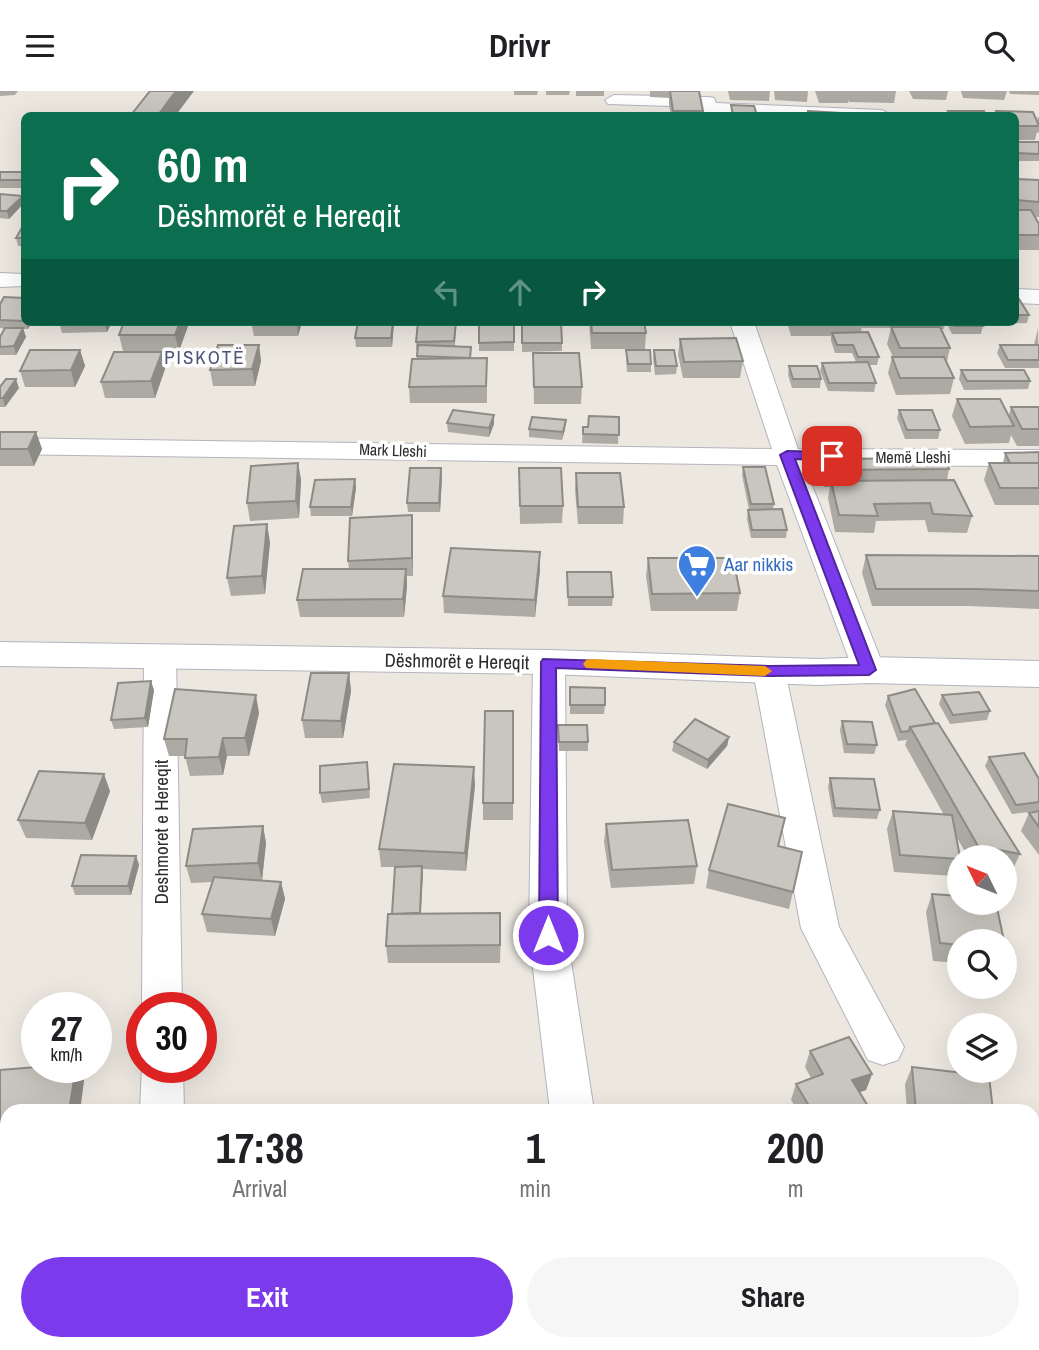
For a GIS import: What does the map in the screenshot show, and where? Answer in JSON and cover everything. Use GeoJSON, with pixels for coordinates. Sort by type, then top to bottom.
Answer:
{"type":"FeatureCollection","features":[{"type":"Feature","properties":{"kind":"main road"},"geometry":{"type":"LineString","coordinates":[[0,638],[866,661],[1039,656]]}},
{"type":"Feature","properties":{"kind":"main road","name":"Dëshmorët e Hereqit"},"geometry":{"type":"LineString","coordinates":[[0,654],[549,662],[769,671],[866,661],[1039,674]]}},
{"type":"Feature","properties":{"kind":"street"},"geometry":{"type":"LineString","coordinates":[[614,100],[835,112]]}},
{"type":"Feature","properties":{"kind":"street"},"geometry":{"type":"LineString","coordinates":[[0,280],[21,281]]}},
{"type":"Feature","properties":{"kind":"street"},"geometry":{"type":"LineString","coordinates":[[1019,296],[1039,296]]}},
{"type":"Feature","properties":{"kind":"street"},"geometry":{"type":"LineString","coordinates":[[743,326],[787,455],[866,661]]}},
{"type":"Feature","properties":{"kind":"street","name":"Mark Lleshi"},"geometry":{"type":"LineString","coordinates":[[0,446],[309,448],[629,456],[787,455]]}},
{"type":"Feature","properties":{"kind":"street","name":"Memë Lleshi"},"geometry":{"type":"LineString","coordinates":[[787,455],[1039,458]]}},
{"type":"Feature","properties":{"kind":"street","name":"Deshmoret e Hereqit"},"geometry":{"type":"LineString","coordinates":[[160,656],[162,992]]}},
{"type":"Feature","properties":{"kind":"street"},"geometry":{"type":"LineString","coordinates":[[549,662],[548,935],[571,1104]]}},
{"type":"Feature","properties":{"kind":"street"},"geometry":{"type":"LineString","coordinates":[[769,671],[820,928],[883,1047]]}},
{"type":"Feature","properties":{"kind":"street"},"geometry":{"type":"LineString","coordinates":[[162,1083],[162,1104]]}},
{"type":"Feature","properties":{"kind":"building"},"geometry":{"type":"Polygon","coordinates":[[[150,91],[176,91],[160,112],[133,112],[150,91]]]}},
{"type":"Feature","properties":{"kind":"building"},"geometry":{"type":"Polygon","coordinates":[[[670,91],[699,91],[703,111],[673,111],[670,91]]]}},
{"type":"Feature","properties":{"kind":"building"},"geometry":{"type":"Polygon","coordinates":[[[731,105],[754,106],[756,112],[732,112],[731,105]]]}},
{"type":"Feature","properties":{"kind":"building"},"geometry":{"type":"Polygon","coordinates":[[[948,111],[984,112],[949,112],[948,111]]]}},
{"type":"Feature","properties":{"kind":"building"},"geometry":{"type":"Polygon","coordinates":[[[996,111],[1033,112],[1039,126],[1019,126],[1019,112],[996,111]]]}},
{"type":"Feature","properties":{"kind":"building"},"geometry":{"type":"Polygon","coordinates":[[[1019,142],[1039,142],[1039,154],[1019,153],[1019,142]]]}},
{"type":"Feature","properties":{"kind":"building"},"geometry":{"type":"Polygon","coordinates":[[[0,172],[21,172],[21,180],[0,180],[0,172]]]}},
{"type":"Feature","properties":{"kind":"building"},"geometry":{"type":"Polygon","coordinates":[[[1019,179],[1039,180],[1039,202],[1019,200],[1019,179]]]}},
{"type":"Feature","properties":{"kind":"building"},"geometry":{"type":"Polygon","coordinates":[[[0,194],[21,196],[7,211],[0,211],[0,194]]]}},
{"type":"Feature","properties":{"kind":"building"},"geometry":{"type":"Polygon","coordinates":[[[1019,210],[1031,210],[1039,224],[1039,235],[1019,235],[1019,210]]]}},
{"type":"Feature","properties":{"kind":"building"},"geometry":{"type":"Polygon","coordinates":[[[4,297],[21,298],[21,321],[0,320],[0,304],[4,297]]]}},
{"type":"Feature","properties":{"kind":"building"},"geometry":{"type":"Polygon","coordinates":[[[1019,299],[1029,315],[1019,315],[1019,299]]]}},
{"type":"Feature","properties":{"kind":"building"},"geometry":{"type":"Polygon","coordinates":[[[122,326],[178,326],[175,335],[119,335],[122,326]]]}},
{"type":"Feature","properties":{"kind":"building"},"geometry":{"type":"Polygon","coordinates":[[[357,326],[392,326],[391,338],[355,338],[357,326]]]}},
{"type":"Feature","properties":{"kind":"building"},"geometry":{"type":"Polygon","coordinates":[[[418,326],[456,326],[454,341],[416,342],[418,326]]]}},
{"type":"Feature","properties":{"kind":"building"},"geometry":{"type":"Polygon","coordinates":[[[479,326],[514,326],[514,342],[479,343],[479,326]]]}},
{"type":"Feature","properties":{"kind":"building"},"geometry":{"type":"Polygon","coordinates":[[[522,326],[561,326],[562,343],[522,343],[522,326]]]}},
{"type":"Feature","properties":{"kind":"building"},"geometry":{"type":"Polygon","coordinates":[[[591,326],[645,326],[646,333],[592,333],[591,326]]]}},
{"type":"Feature","properties":{"kind":"building"},"geometry":{"type":"Polygon","coordinates":[[[891,327],[940,327],[950,348],[900,348],[891,327]]]}},
{"type":"Feature","properties":{"kind":"building"},"geometry":{"type":"Polygon","coordinates":[[[5,328],[23,328],[14,346],[0,347],[0,337],[5,328]]]}},
{"type":"Feature","properties":{"kind":"building"},"geometry":{"type":"Polygon","coordinates":[[[868,332],[879,357],[858,357],[853,345],[837,345],[832,333],[868,332]]]}},
{"type":"Feature","properties":{"kind":"building"},"geometry":{"type":"Polygon","coordinates":[[[736,338],[743,361],[684,362],[680,339],[736,338]]]}},
{"type":"Feature","properties":{"kind":"building"},"geometry":{"type":"Polygon","coordinates":[[[218,345],[259,345],[252,369],[210,370],[218,345]]]}},
{"type":"Feature","properties":{"kind":"building"},"geometry":{"type":"Polygon","coordinates":[[[418,345],[471,347],[470,358],[417,356],[418,345]]]}},
{"type":"Feature","properties":{"kind":"building"},"geometry":{"type":"Polygon","coordinates":[[[1000,345],[1039,345],[1039,360],[1008,360],[1000,345]]]}},
{"type":"Feature","properties":{"kind":"building"},"geometry":{"type":"Polygon","coordinates":[[[30,350],[80,350],[71,370],[20,371],[30,350]]]}},
{"type":"Feature","properties":{"kind":"building"},"geometry":{"type":"Polygon","coordinates":[[[626,350],[650,350],[651,364],[628,364],[626,350]]]}},
{"type":"Feature","properties":{"kind":"building"},"geometry":{"type":"Polygon","coordinates":[[[654,350],[674,350],[677,366],[656,366],[654,350]]]}},
{"type":"Feature","properties":{"kind":"building"},"geometry":{"type":"Polygon","coordinates":[[[114,352],[162,352],[151,381],[101,382],[114,352]]]}},
{"type":"Feature","properties":{"kind":"building"},"geometry":{"type":"Polygon","coordinates":[[[533,353],[579,353],[582,387],[534,387],[533,353]]]}},
{"type":"Feature","properties":{"kind":"building"},"geometry":{"type":"Polygon","coordinates":[[[892,357],[944,357],[954,378],[900,378],[892,357]]]}},
{"type":"Feature","properties":{"kind":"building"},"geometry":{"type":"Polygon","coordinates":[[[487,358],[486,386],[409,387],[412,359],[487,358]]]}},
{"type":"Feature","properties":{"kind":"building"},"geometry":{"type":"Polygon","coordinates":[[[868,362],[876,383],[829,383],[822,363],[868,362]]]}},
{"type":"Feature","properties":{"kind":"building"},"geometry":{"type":"Polygon","coordinates":[[[789,366],[817,366],[821,379],[793,379],[789,366]]]}},
{"type":"Feature","properties":{"kind":"building"},"geometry":{"type":"Polygon","coordinates":[[[961,370],[1024,370],[1030,381],[967,381],[961,370]]]}},
{"type":"Feature","properties":{"kind":"building"},"geometry":{"type":"Polygon","coordinates":[[[6,379],[16,379],[3,398],[0,398],[0,387],[6,379]]]}},
{"type":"Feature","properties":{"kind":"building"},"geometry":{"type":"Polygon","coordinates":[[[957,399],[1000,399],[1014,426],[970,427],[957,399]]]}},
{"type":"Feature","properties":{"kind":"building"},"geometry":{"type":"Polygon","coordinates":[[[1011,407],[1039,407],[1039,429],[1022,429],[1011,407]]]}},
{"type":"Feature","properties":{"kind":"building"},"geometry":{"type":"Polygon","coordinates":[[[453,410],[494,415],[489,428],[447,423],[453,410]]]}},
{"type":"Feature","properties":{"kind":"building"},"geometry":{"type":"Polygon","coordinates":[[[899,410],[932,410],[940,430],[907,430],[899,410]]]}},
{"type":"Feature","properties":{"kind":"building"},"geometry":{"type":"Polygon","coordinates":[[[589,416],[619,417],[619,435],[583,434],[583,427],[588,427],[589,416]]]}},
{"type":"Feature","properties":{"kind":"building"},"geometry":{"type":"Polygon","coordinates":[[[532,417],[566,420],[563,432],[529,429],[532,417]]]}},
{"type":"Feature","properties":{"kind":"building"},"geometry":{"type":"Polygon","coordinates":[[[0,432],[36,432],[28,449],[0,449],[0,432]]]}},
{"type":"Feature","properties":{"kind":"building"},"geometry":{"type":"Polygon","coordinates":[[[1039,452],[1039,463],[1010,463],[1005,453],[1039,452]]]}},
{"type":"Feature","properties":{"kind":"building"},"geometry":{"type":"Polygon","coordinates":[[[945,458],[949,469],[827,470],[824,459],[945,458]]]}},
{"type":"Feature","properties":{"kind":"building"},"geometry":{"type":"Polygon","coordinates":[[[298,463],[296,501],[247,503],[251,466],[298,463]]]}},
{"type":"Feature","properties":{"kind":"building"},"geometry":{"type":"Polygon","coordinates":[[[989,463],[1039,463],[1039,488],[1000,488],[989,463]]]}},
{"type":"Feature","properties":{"kind":"building"},"geometry":{"type":"Polygon","coordinates":[[[743,467],[765,467],[774,504],[751,504],[743,467]]]}},
{"type":"Feature","properties":{"kind":"building"},"geometry":{"type":"Polygon","coordinates":[[[410,468],[441,468],[439,503],[407,503],[410,468]]]}},
{"type":"Feature","properties":{"kind":"building"},"geometry":{"type":"Polygon","coordinates":[[[519,468],[561,468],[563,506],[520,506],[519,468]]]}},
{"type":"Feature","properties":{"kind":"building"},"geometry":{"type":"Polygon","coordinates":[[[576,473],[620,473],[624,507],[578,507],[576,473]]]}},
{"type":"Feature","properties":{"kind":"building"},"geometry":{"type":"Polygon","coordinates":[[[355,479],[351,507],[310,507],[315,480],[355,479]]]}},
{"type":"Feature","properties":{"kind":"building"},"geometry":{"type":"Polygon","coordinates":[[[954,480],[972,516],[933,514],[930,503],[874,504],[878,516],[839,515],[831,481],[954,480]]]}},
{"type":"Feature","properties":{"kind":"building"},"geometry":{"type":"Polygon","coordinates":[[[782,509],[787,530],[752,530],[748,510],[782,509]]]}},
{"type":"Feature","properties":{"kind":"building"},"geometry":{"type":"Polygon","coordinates":[[[412,515],[412,558],[348,561],[350,518],[412,515]]]}},
{"type":"Feature","properties":{"kind":"building"},"geometry":{"type":"Polygon","coordinates":[[[267,524],[262,576],[227,578],[234,526],[267,524]]]}},
{"type":"Feature","properties":{"kind":"building"},"geometry":{"type":"Polygon","coordinates":[[[451,548],[540,552],[535,600],[443,596],[451,548]]]}},
{"type":"Feature","properties":{"kind":"building"},"geometry":{"type":"Polygon","coordinates":[[[866,555],[1039,556],[1039,591],[876,589],[866,555]]]}},
{"type":"Feature","properties":{"kind":"building"},"geometry":{"type":"Polygon","coordinates":[[[648,558],[733,558],[740,593],[652,594],[648,558]]]}},
{"type":"Feature","properties":{"kind":"building"},"geometry":{"type":"Polygon","coordinates":[[[303,569],[406,569],[403,599],[297,600],[303,569]]]}},
{"type":"Feature","properties":{"kind":"building"},"geometry":{"type":"Polygon","coordinates":[[[567,572],[611,572],[613,597],[568,597],[567,572]]]}},
{"type":"Feature","properties":{"kind":"building"},"geometry":{"type":"Polygon","coordinates":[[[311,673],[349,673],[341,721],[302,720],[311,673]]]}},
{"type":"Feature","properties":{"kind":"building"},"geometry":{"type":"Polygon","coordinates":[[[151,681],[145,718],[111,720],[118,683],[151,681]]]}},
{"type":"Feature","properties":{"kind":"building"},"geometry":{"type":"Polygon","coordinates":[[[570,687],[605,688],[605,705],[570,705],[570,687]]]}},
{"type":"Feature","properties":{"kind":"building"},"geometry":{"type":"Polygon","coordinates":[[[175,689],[256,695],[245,738],[223,738],[219,757],[185,758],[187,739],[164,739],[175,689]]]}},
{"type":"Feature","properties":{"kind":"building"},"geometry":{"type":"Polygon","coordinates":[[[915,689],[935,723],[910,727],[909,731],[901,732],[888,696],[915,689]]]}},
{"type":"Feature","properties":{"kind":"building"},"geometry":{"type":"Polygon","coordinates":[[[979,692],[990,711],[953,715],[942,695],[979,692]]]}},
{"type":"Feature","properties":{"kind":"building"},"geometry":{"type":"Polygon","coordinates":[[[485,711],[513,711],[513,803],[483,803],[485,711]]]}},
{"type":"Feature","properties":{"kind":"building"},"geometry":{"type":"Polygon","coordinates":[[[695,719],[729,737],[708,760],[674,742],[695,719]]]}},
{"type":"Feature","properties":{"kind":"building"},"geometry":{"type":"Polygon","coordinates":[[[842,721],[872,722],[877,745],[847,744],[842,721]]]}},
{"type":"Feature","properties":{"kind":"building"},"geometry":{"type":"Polygon","coordinates":[[[938,723],[1014,845],[977,845],[910,727],[938,723]]]}},
{"type":"Feature","properties":{"kind":"building"},"geometry":{"type":"Polygon","coordinates":[[[558,725],[587,725],[588,742],[559,742],[558,725]]]}},
{"type":"Feature","properties":{"kind":"building"},"geometry":{"type":"Polygon","coordinates":[[[1024,753],[1039,779],[1039,802],[1016,805],[989,757],[1024,753]]]}},
{"type":"Feature","properties":{"kind":"building"},"geometry":{"type":"Polygon","coordinates":[[[367,762],[369,789],[320,793],[320,766],[367,762]]]}},
{"type":"Feature","properties":{"kind":"building"},"geometry":{"type":"Polygon","coordinates":[[[394,764],[474,767],[465,853],[379,849],[394,764]]]}},
{"type":"Feature","properties":{"kind":"building"},"geometry":{"type":"Polygon","coordinates":[[[39,771],[104,774],[85,823],[18,820],[39,771]]]}},
{"type":"Feature","properties":{"kind":"building"},"geometry":{"type":"Polygon","coordinates":[[[830,778],[874,779],[880,810],[835,808],[830,778]]]}},
{"type":"Feature","properties":{"kind":"building"},"geometry":{"type":"Polygon","coordinates":[[[728,804],[785,818],[778,846],[802,852],[793,892],[709,870],[728,804]]]}},
{"type":"Feature","properties":{"kind":"building"},"geometry":{"type":"Polygon","coordinates":[[[893,811],[952,815],[958,845],[947,845],[947,858],[900,855],[893,811]]]}},
{"type":"Feature","properties":{"kind":"building"},"geometry":{"type":"Polygon","coordinates":[[[1039,811],[1039,827],[1029,813],[1039,811]]]}},
{"type":"Feature","properties":{"kind":"building"},"geometry":{"type":"Polygon","coordinates":[[[688,820],[697,866],[612,870],[606,824],[688,820]]]}},
{"type":"Feature","properties":{"kind":"building"},"geometry":{"type":"Polygon","coordinates":[[[263,826],[258,863],[186,866],[193,829],[263,826]]]}},
{"type":"Feature","properties":{"kind":"building"},"geometry":{"type":"Polygon","coordinates":[[[81,855],[136,856],[128,886],[72,886],[81,855]]]}},
{"type":"Feature","properties":{"kind":"building"},"geometry":{"type":"Polygon","coordinates":[[[422,866],[420,913],[392,914],[395,867],[422,866]]]}},
{"type":"Feature","properties":{"kind":"building"},"geometry":{"type":"Polygon","coordinates":[[[214,877],[281,882],[271,919],[202,914],[214,877]]]}},
{"type":"Feature","properties":{"kind":"building"},"geometry":{"type":"Polygon","coordinates":[[[932,894],[947,895],[947,915],[999,915],[1001,929],[947,929],[947,944],[940,943],[932,894]]]}},
{"type":"Feature","properties":{"kind":"building"},"geometry":{"type":"Polygon","coordinates":[[[500,913],[500,945],[386,946],[388,914],[500,913]]]}},
{"type":"Feature","properties":{"kind":"building"},"geometry":{"type":"Polygon","coordinates":[[[849,1037],[872,1074],[852,1080],[867,1104],[808,1104],[796,1084],[823,1074],[810,1051],[849,1037]]]}},
{"type":"Feature","properties":{"kind":"building"},"geometry":{"type":"Polygon","coordinates":[[[912,1067],[947,1071],[947,1083],[990,1083],[992,1104],[915,1104],[912,1067]]]}},
{"type":"Feature","properties":{"kind":"building"},"geometry":{"type":"Polygon","coordinates":[[[21,1068],[21,1083],[73,1083],[70,1104],[0,1104],[0,1070],[21,1068]]]}},
{"type":"Feature","properties":{"kind":"slow traffic"},"geometry":{"type":"LineString","coordinates":[[591,664],[765,671]]}},
{"type":"Feature","properties":{"kind":"place","name":"Aar nikkis"},"geometry":{"type":"Point","coordinates":[697,598]}},
{"type":"Feature","properties":{"kind":"district","name":"PISKOTË"},"geometry":{"type":"Point","coordinates":[205,357]}},
{"type":"Feature","properties":{"kind":"route"},"geometry":{"type":"LineString","coordinates":[[548,935],[549,662],[769,671],[869,670],[787,455],[832,456]]}}]}
